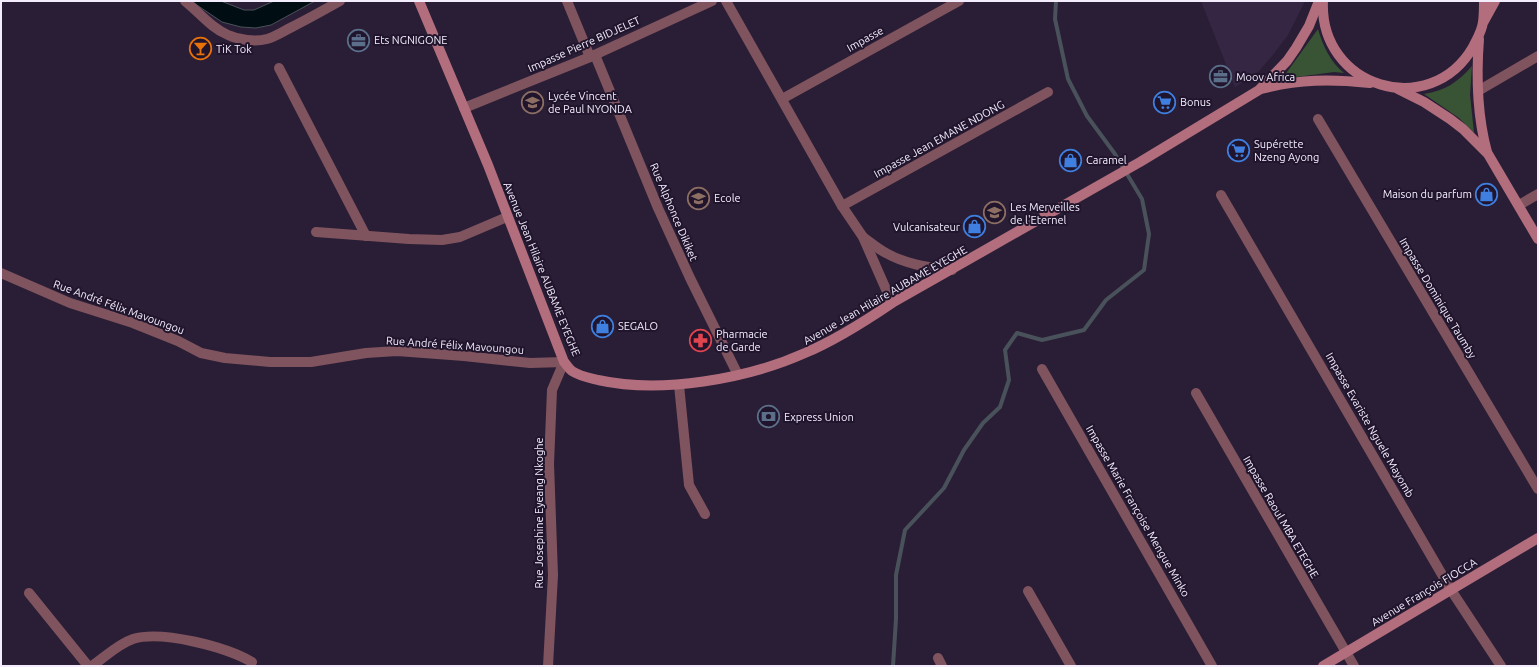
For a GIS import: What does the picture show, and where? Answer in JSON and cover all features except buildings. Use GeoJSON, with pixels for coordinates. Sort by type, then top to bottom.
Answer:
{"type":"FeatureCollection","features":[{"type":"Feature","properties":{"kind":"main road","name":"Avenue Jean Hilaire AUBAME EYEGHE"},"geometry":{"type":"LineString","coordinates":[[419,1],[464,108],[564,362],[573,372],[588,378],[610,383],[634,385],[679,385],[738,375],[784,362],[805,353],[858,326],[892,304],[1140,162],[1259,90]]}},
{"type":"Feature","properties":{"kind":"main road"},"geometry":{"type":"LineString","coordinates":[[1259,90],[1287,61],[1296,48],[1309,26],[1319,1]]}},
{"type":"Feature","properties":{"kind":"main road"},"geometry":{"type":"LineString","coordinates":[[1323,1],[1322,16],[1327,38],[1339,57],[1356,73],[1376,84]]}},
{"type":"Feature","properties":{"kind":"main road"},"geometry":{"type":"LineString","coordinates":[[1484,1],[1483,22],[1479,36],[1477,71],[1482,132],[1488,154]]}},
{"type":"Feature","properties":{"kind":"main road"},"geometry":{"type":"LineString","coordinates":[[1483,22],[1495,1]]}},
{"type":"Feature","properties":{"kind":"main road"},"geometry":{"type":"LineString","coordinates":[[1396,88],[1422,86],[1447,76],[1466,59],[1479,36]]}},
{"type":"Feature","properties":{"kind":"main road"},"geometry":{"type":"LineString","coordinates":[[1259,90],[1277,85],[1299,82],[1334,80],[1376,84],[1396,88],[1424,102],[1463,129],[1488,154],[1538,239]]}},
{"type":"Feature","properties":{"kind":"main road","name":"Avenue François FIOCCA"},"geometry":{"type":"LineString","coordinates":[[1323,666],[1538,538]]}},
{"type":"Feature","properties":{"kind":"street"},"geometry":{"type":"LineString","coordinates":[[185,1],[204,19],[227,35],[260,40],[281,33],[340,1]]}},
{"type":"Feature","properties":{"kind":"street","name":"Rue Alphonce Dikiket"},"geometry":{"type":"LineString","coordinates":[[567,1],[690,278],[738,375]]}},
{"type":"Feature","properties":{"kind":"street","name":"Impasse Pierre BIDJELET"},"geometry":{"type":"LineString","coordinates":[[464,108],[592,56],[712,1]]}},
{"type":"Feature","properties":{"kind":"street"},"geometry":{"type":"LineString","coordinates":[[726,1],[842,206],[863,237],[892,304]]}},
{"type":"Feature","properties":{"kind":"street","name":"Impasse"},"geometry":{"type":"LineString","coordinates":[[782,99],[959,1]]}},
{"type":"Feature","properties":{"kind":"street"},"geometry":{"type":"LineString","coordinates":[[1478,91],[1538,56]]}},
{"type":"Feature","properties":{"kind":"street"},"geometry":{"type":"LineString","coordinates":[[279,68],[366,236]]}},
{"type":"Feature","properties":{"kind":"street","name":"Impasse Jean EMANE NDONG"},"geometry":{"type":"LineString","coordinates":[[842,206],[1048,92]]}},
{"type":"Feature","properties":{"kind":"street","name":"Impasse Dominique Taumby"},"geometry":{"type":"LineString","coordinates":[[1318,119],[1538,489]]}},
{"type":"Feature","properties":{"kind":"street"},"geometry":{"type":"LineString","coordinates":[[1519,205],[1538,194]]}},
{"type":"Feature","properties":{"kind":"street","name":"Impasse Evariste Nguele Mayomb"},"geometry":{"type":"LineString","coordinates":[[1221,195],[1451,590],[1501,666]]}},
{"type":"Feature","properties":{"kind":"street"},"geometry":{"type":"LineString","coordinates":[[316,232],[442,240],[460,236],[507,217]]}},
{"type":"Feature","properties":{"kind":"street"},"geometry":{"type":"LineString","coordinates":[[863,237],[885,253],[909,263],[952,270]]}},
{"type":"Feature","properties":{"kind":"street","name":"Rue André Félix Mavoungou"},"geometry":{"type":"LineString","coordinates":[[1,273],[70,303],[133,323],[178,341],[201,353],[225,358],[258,361],[311,362],[366,353],[397,351],[471,356],[530,363],[564,362]]}},
{"type":"Feature","properties":{"kind":"street","name":"Rue Josephine Eyeang Nkoghe"},"geometry":{"type":"LineString","coordinates":[[548,666],[553,575],[549,464],[552,390],[564,362]]}},
{"type":"Feature","properties":{"kind":"street","name":"Impasse Marie Françoise Mengue Minko"},"geometry":{"type":"LineString","coordinates":[[1042,368],[1212,666]]}},
{"type":"Feature","properties":{"kind":"street"},"geometry":{"type":"LineString","coordinates":[[679,385],[689,485],[705,514]]}},
{"type":"Feature","properties":{"kind":"street","name":"Impasse Raoul MBA ETEGHE"},"geometry":{"type":"LineString","coordinates":[[1196,393],[1354,666]]}},
{"type":"Feature","properties":{"kind":"street"},"geometry":{"type":"LineString","coordinates":[[1028,591],[1071,666]]}},
{"type":"Feature","properties":{"kind":"street"},"geometry":{"type":"LineString","coordinates":[[29,593],[88,666]]}},
{"type":"Feature","properties":{"kind":"street"},"geometry":{"type":"LineString","coordinates":[[92,666],[118,647],[134,639],[155,637],[181,639],[199,643],[238,655],[252,662]]}},
{"type":"Feature","properties":{"kind":"shaded area"},"geometry":{"type":"Polygon","coordinates":[[[191,1],[221,1],[244,10],[254,10],[274,1],[315,1],[271,25],[256,28],[241,27],[222,22],[191,1]]]}},
{"type":"Feature","properties":{"kind":"shaded area"},"geometry":{"type":"Polygon","coordinates":[[[1201,1],[1305,1],[1288,35],[1272,56],[1259,71],[1235,87],[1201,1]]]}},
{"type":"Feature","properties":{"kind":"green space"},"geometry":{"type":"Polygon","coordinates":[[[1318,29],[1328,53],[1339,69],[1344,73],[1334,72],[1282,79],[1318,29]]]}},
{"type":"Feature","properties":{"kind":"green space"},"geometry":{"type":"Polygon","coordinates":[[[1472,66],[1470,95],[1474,133],[1459,118],[1424,94],[1438,91],[1451,85],[1462,77],[1472,66]]]}},
{"type":"Feature","properties":{"kind":"waterway"},"geometry":{"type":"LineString","coordinates":[[893,666],[896,619],[896,575],[905,530],[944,488],[964,450],[983,423],[1000,407],[1009,380],[1005,350],[1017,333],[1042,340],[1084,330],[1106,300],[1144,270],[1149,234],[1142,199],[1115,154],[1087,116],[1068,79],[1055,19],[1056,1]]}},
{"type":"Feature","properties":{"kind":"place","name":"Ets NGNIGONE"},"geometry":{"type":"Point","coordinates":[359,40]}},
{"type":"Feature","properties":{"kind":"place","name":"TiK Tok"},"geometry":{"type":"Point","coordinates":[200,49]}},
{"type":"Feature","properties":{"kind":"place","name":"Moov Africa"},"geometry":{"type":"Point","coordinates":[1221,77]}},
{"type":"Feature","properties":{"kind":"place","name":"Lycée Vincent de Paul NYONDA"},"geometry":{"type":"Point","coordinates":[532,102]}},
{"type":"Feature","properties":{"kind":"place","name":"Bonus"},"geometry":{"type":"Point","coordinates":[1164,102]}},
{"type":"Feature","properties":{"kind":"place","name":"Supérette Nzeng Ayong"},"geometry":{"type":"Point","coordinates":[1238,150]}},
{"type":"Feature","properties":{"kind":"place","name":"Caramel"},"geometry":{"type":"Point","coordinates":[1071,160]}},
{"type":"Feature","properties":{"kind":"place","name":"Maison du parfum"},"geometry":{"type":"Point","coordinates":[1487,194]}},
{"type":"Feature","properties":{"kind":"place","name":"Ecole"},"geometry":{"type":"Point","coordinates":[699,198]}},
{"type":"Feature","properties":{"kind":"place","name":"Les Merveilles de l'Eternel"},"geometry":{"type":"Point","coordinates":[995,213]}},
{"type":"Feature","properties":{"kind":"place","name":"Vulcanisateur"},"geometry":{"type":"Point","coordinates":[975,227]}},
{"type":"Feature","properties":{"kind":"place","name":"SEGALO"},"geometry":{"type":"Point","coordinates":[603,326]}},
{"type":"Feature","properties":{"kind":"place","name":"Pharmacie de Garde"},"geometry":{"type":"Point","coordinates":[701,340]}},
{"type":"Feature","properties":{"kind":"place","name":"Express Union"},"geometry":{"type":"Point","coordinates":[768,417]}}]}
